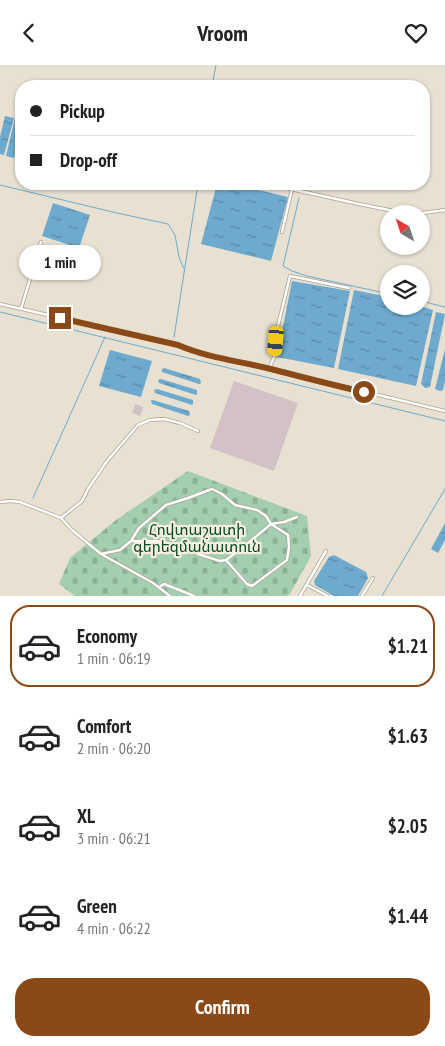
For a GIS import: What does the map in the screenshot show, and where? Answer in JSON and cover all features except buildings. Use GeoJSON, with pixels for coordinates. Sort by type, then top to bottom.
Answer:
{"type":"FeatureCollection","features":[{"type":"Feature","properties":{"kind":"lane"},"geometry":{"type":"LineString","coordinates":[[282,231],[292,190]]}},
{"type":"Feature","properties":{"kind":"lane"},"geometry":{"type":"LineString","coordinates":[[297,190],[380,208]]}},
{"type":"Feature","properties":{"kind":"lane"},"geometry":{"type":"LineString","coordinates":[[430,212],[445,210]]}},
{"type":"Feature","properties":{"kind":"lane"},"geometry":{"type":"LineString","coordinates":[[21,309],[41,242]]}},
{"type":"Feature","properties":{"kind":"lane"},"geometry":{"type":"LineString","coordinates":[[269,369],[275,355],[278,326],[290,276],[349,288]]}},
{"type":"Feature","properties":{"kind":"lane"},"geometry":{"type":"LineString","coordinates":[[0,304],[178,345],[212,357],[445,411]]}},
{"type":"Feature","properties":{"kind":"lane"},"geometry":{"type":"LineString","coordinates":[[61,518],[82,501],[107,461],[138,425],[150,420],[164,419],[180,423],[198,431]]}},
{"type":"Feature","properties":{"kind":"lane"},"geometry":{"type":"LineString","coordinates":[[101,554],[120,550],[131,541],[139,529],[166,505],[212,489],[236,505],[257,510],[266,516],[271,524],[288,535],[287,560],[252,586],[248,585],[226,560]]}},
{"type":"Feature","properties":{"kind":"lane"},"geometry":{"type":"LineString","coordinates":[[0,503],[20,502],[61,518],[72,530],[101,554],[153,583],[170,596]]}},
{"type":"Feature","properties":{"kind":"lane"},"geometry":{"type":"LineString","coordinates":[[131,541],[155,541],[180,545],[198,554],[220,561],[226,560],[271,524],[297,517]]}},
{"type":"Feature","properties":{"kind":"lane"},"geometry":{"type":"LineString","coordinates":[[300,596],[326,551]]}},
{"type":"Feature","properties":{"kind":"lane"},"geometry":{"type":"LineString","coordinates":[[362,596],[373,578]]}},
{"type":"Feature","properties":{"kind":"lane"},"geometry":{"type":"LineString","coordinates":[[159,587],[164,584],[194,596]]}},
{"type":"Feature","properties":{"kind":"lane"},"geometry":{"type":"LineString","coordinates":[[307,585],[328,596]]}},
{"type":"Feature","properties":{"kind":"green space","name":"Հովտաշատի գերեզմանատուն"},"geometry":{"type":"Polygon","coordinates":[[[188,471],[307,516],[311,556],[290,594],[287,596],[75,596],[59,584],[70,558],[116,520],[188,471]]]}},
{"type":"Feature","properties":{"kind":"water"},"geometry":{"type":"Polygon","coordinates":[[[5,116],[14,118],[4,155],[0,154],[0,137],[5,116]]]}},
{"type":"Feature","properties":{"kind":"water"},"geometry":{"type":"Polygon","coordinates":[[[15,118],[15,154],[14,158],[6,156],[15,118]]]}},
{"type":"Feature","properties":{"kind":"water"},"geometry":{"type":"Polygon","coordinates":[[[215,190],[258,190],[288,197],[271,261],[201,244],[215,190]]]}},
{"type":"Feature","properties":{"kind":"water"},"geometry":{"type":"Polygon","coordinates":[[[53,203],[90,215],[79,248],[42,236],[53,203]]]}},
{"type":"Feature","properties":{"kind":"water"},"geometry":{"type":"Polygon","coordinates":[[[292,281],[350,291],[334,368],[277,357],[292,281]]]}},
{"type":"Feature","properties":{"kind":"water"},"geometry":{"type":"Polygon","coordinates":[[[354,290],[380,295],[380,315],[430,315],[430,309],[433,310],[416,386],[338,369],[354,290]]]}},
{"type":"Feature","properties":{"kind":"water"},"geometry":{"type":"Polygon","coordinates":[[[436,312],[445,314],[430,387],[425,388],[421,384],[436,312]]]}},
{"type":"Feature","properties":{"kind":"water"},"geometry":{"type":"Polygon","coordinates":[[[445,349],[445,381],[443,390],[440,391],[435,389],[445,349]]]}},
{"type":"Feature","properties":{"kind":"water"},"geometry":{"type":"Polygon","coordinates":[[[110,350],[152,361],[141,397],[99,386],[110,350]]]}},
{"type":"Feature","properties":{"kind":"water"},"geometry":{"type":"Polygon","coordinates":[[[164,368],[200,379],[201,383],[199,384],[162,372],[164,368]]]}},
{"type":"Feature","properties":{"kind":"water"},"geometry":{"type":"Polygon","coordinates":[[[161,379],[197,390],[197,394],[159,383],[158,380],[161,379]]]}},
{"type":"Feature","properties":{"kind":"water"},"geometry":{"type":"Polygon","coordinates":[[[157,389],[193,400],[193,404],[155,393],[154,390],[157,389]]]}},
{"type":"Feature","properties":{"kind":"water"},"geometry":{"type":"Polygon","coordinates":[[[151,400],[189,411],[190,415],[188,416],[152,404],[151,400]]]}},
{"type":"Feature","properties":{"kind":"water"},"geometry":{"type":"Polygon","coordinates":[[[445,523],[445,540],[438,553],[431,549],[445,523]]]}},
{"type":"Feature","properties":{"kind":"water"},"geometry":{"type":"Polygon","coordinates":[[[334,555],[366,572],[368,578],[358,596],[334,596],[315,585],[314,581],[329,557],[334,555]]]}},
{"type":"Feature","properties":{"kind":"waterway"},"geometry":{"type":"LineString","coordinates":[[213,80],[216,65]]}},
{"type":"Feature","properties":{"kind":"waterway"},"geometry":{"type":"LineString","coordinates":[[0,185],[15,189]]}},
{"type":"Feature","properties":{"kind":"waterway"},"geometry":{"type":"LineString","coordinates":[[21,190],[168,224],[175,235],[179,257],[184,269]]}},
{"type":"Feature","properties":{"kind":"waterway"},"geometry":{"type":"LineString","coordinates":[[174,337],[197,190]]}},
{"type":"Feature","properties":{"kind":"waterway"},"geometry":{"type":"LineString","coordinates":[[299,198],[283,266],[307,276],[380,292]]}},
{"type":"Feature","properties":{"kind":"waterway"},"geometry":{"type":"LineString","coordinates":[[430,303],[445,307]]}},
{"type":"Feature","properties":{"kind":"waterway"},"geometry":{"type":"LineString","coordinates":[[0,312],[445,421]]}},
{"type":"Feature","properties":{"kind":"waterway"},"geometry":{"type":"LineString","coordinates":[[33,498],[105,337]]}},
{"type":"Feature","properties":{"kind":"waterway"},"geometry":{"type":"LineString","coordinates":[[382,596],[445,489]]}},
{"type":"Feature","properties":{"kind":"route"},"geometry":{"type":"LineString","coordinates":[[60,318],[178,345],[212,357],[364,392]]}}]}
